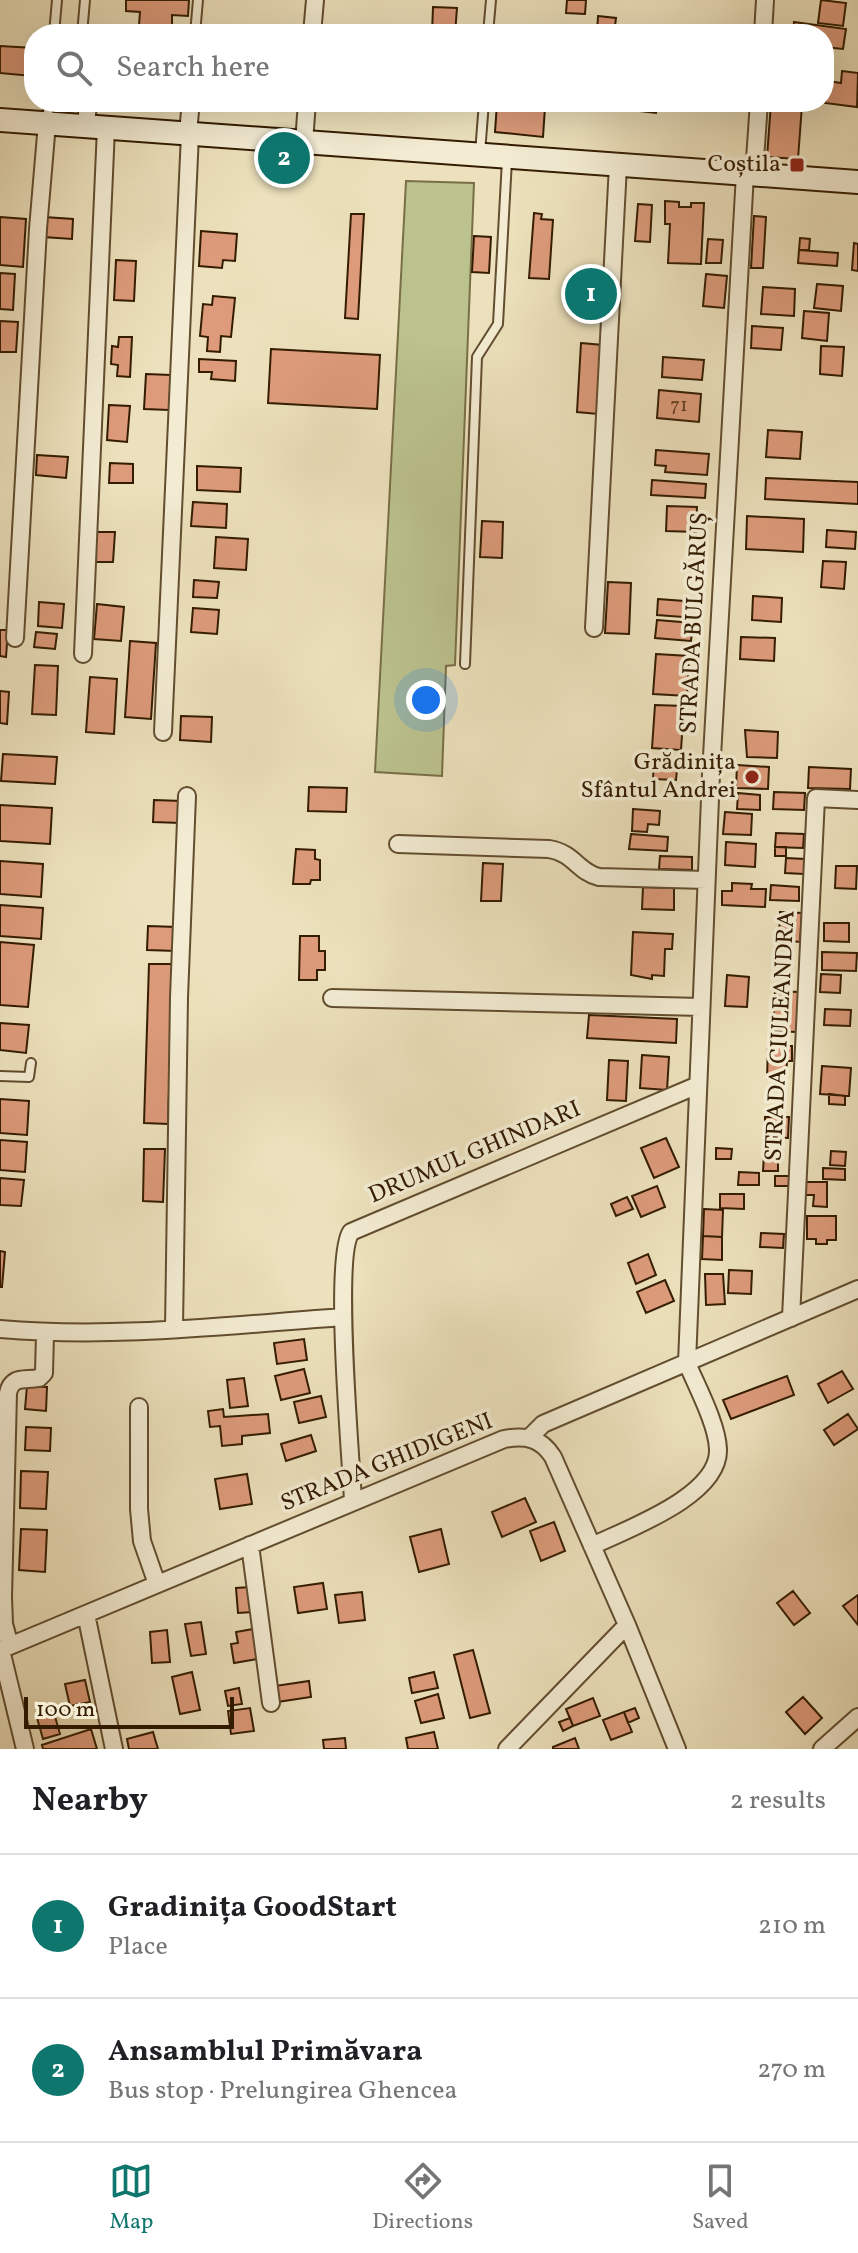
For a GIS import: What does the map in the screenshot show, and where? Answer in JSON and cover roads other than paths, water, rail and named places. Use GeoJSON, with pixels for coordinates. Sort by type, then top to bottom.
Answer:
{"type":"FeatureCollection","features":[{"type":"Feature","properties":{"kind":"main road"},"geometry":{"type":"LineString","coordinates":[[0,120],[48,113],[92,115],[189,134],[858,182]]}},
{"type":"Feature","properties":{"kind":"street"},"geometry":{"type":"LineString","coordinates":[[313,24],[315,0]]}},
{"type":"Feature","properties":{"kind":"street"},"geometry":{"type":"LineString","coordinates":[[764,24],[765,0]]}},
{"type":"Feature","properties":{"kind":"street"},"geometry":{"type":"LineString","coordinates":[[163,732],[190,112]]}},
{"type":"Feature","properties":{"kind":"street"},"geometry":{"type":"LineString","coordinates":[[304,142],[306,112]]}},
{"type":"Feature","properties":{"kind":"street","name":"STRADA BULGĂRUȘ"},"geometry":{"type":"LineString","coordinates":[[687,1363],[706,880],[749,174],[758,112]]}},
{"type":"Feature","properties":{"kind":"street"},"geometry":{"type":"LineString","coordinates":[[15,638],[37,244],[48,113]]}},
{"type":"Feature","properties":{"kind":"street"},"geometry":{"type":"LineString","coordinates":[[83,654],[92,115]]}},
{"type":"Feature","properties":{"kind":"street"},"geometry":{"type":"LineString","coordinates":[[594,628],[618,165]]}},
{"type":"Feature","properties":{"kind":"street"},"geometry":{"type":"LineString","coordinates":[[174,1328],[179,1012],[187,796]]}},
{"type":"Feature","properties":{"kind":"street","name":"STRADA CIULEANDRA"},"geometry":{"type":"LineString","coordinates":[[791,1318],[816,798],[858,800]]}},
{"type":"Feature","properties":{"kind":"street"},"geometry":{"type":"LineString","coordinates":[[398,844],[549,849],[564,853],[589,875],[599,877],[706,880]]}},
{"type":"Feature","properties":{"kind":"street"},"geometry":{"type":"LineString","coordinates":[[332,998],[701,1007]]}},
{"type":"Feature","properties":{"kind":"street","name":"DRUMUL GHINDARI"},"geometry":{"type":"LineString","coordinates":[[353,1501],[343,1317],[346,1244],[351,1232],[698,1085]]}},
{"type":"Feature","properties":{"kind":"street"},"geometry":{"type":"LineString","coordinates":[[529,1438],[543,1424],[791,1318],[855,1294]]}},
{"type":"Feature","properties":{"kind":"street"},"geometry":{"type":"LineString","coordinates":[[0,1329],[45,1333],[343,1317]]}},
{"type":"Feature","properties":{"kind":"street"},"geometry":{"type":"LineString","coordinates":[[25,1749],[4,1649],[8,1393],[10,1384],[16,1379],[39,1378],[44,1373],[45,1333]]}},
{"type":"Feature","properties":{"kind":"street"},"geometry":{"type":"LineString","coordinates":[[592,1546],[687,1498],[714,1470],[718,1458],[717,1438],[687,1363]]}},
{"type":"Feature","properties":{"kind":"street"},"geometry":{"type":"LineString","coordinates":[[139,1407],[142,1541],[157,1584]]}},
{"type":"Feature","properties":{"kind":"street","name":"STRADA GHIDIGENI"},"geometry":{"type":"LineString","coordinates":[[4,1649],[353,1501],[504,1439],[519,1436],[546,1445],[553,1457],[627,1625],[677,1749]]}},
{"type":"Feature","properties":{"kind":"street"},"geometry":{"type":"LineString","coordinates":[[250,1545],[271,1703]]}},
{"type":"Feature","properties":{"kind":"street"},"geometry":{"type":"LineString","coordinates":[[86,1614],[114,1749]]}},
{"type":"Feature","properties":{"kind":"street"},"geometry":{"type":"LineString","coordinates":[[507,1749],[525,1741],[627,1625]]}},
{"type":"Feature","properties":{"kind":"street"},"geometry":{"type":"LineString","coordinates":[[822,1749],[858,1717]]}},
{"type":"Feature","properties":{"kind":"lane"},"geometry":{"type":"LineString","coordinates":[[55,24],[57,0]]}},
{"type":"Feature","properties":{"kind":"lane"},"geometry":{"type":"LineString","coordinates":[[83,24],[85,0]]}},
{"type":"Feature","properties":{"kind":"lane"},"geometry":{"type":"LineString","coordinates":[[196,24],[198,0]]}},
{"type":"Feature","properties":{"kind":"lane"},"geometry":{"type":"LineString","coordinates":[[489,24],[491,0]]}},
{"type":"Feature","properties":{"kind":"lane"},"geometry":{"type":"LineString","coordinates":[[480,155],[483,112]]}},
{"type":"Feature","properties":{"kind":"lane"},"geometry":{"type":"LineString","coordinates":[[465,664],[477,357],[498,324],[507,157]]}},
{"type":"Feature","properties":{"kind":"lane"},"geometry":{"type":"LineString","coordinates":[[0,1076],[29,1077],[31,1063]]}},
{"type":"Feature","properties":{"kind":"place","name":"Ansamblul Primăvara"},"geometry":{"type":"Point","coordinates":[284,158]}},
{"type":"Feature","properties":{"kind":"place","name":"Coștila"},"geometry":{"type":"Point","coordinates":[797,165]}},
{"type":"Feature","properties":{"kind":"place","name":"Gradinița GoodStart"},"geometry":{"type":"Point","coordinates":[591,294]}},
{"type":"Feature","properties":{"kind":"place","name":"Grădinița Sfântul Andrei"},"geometry":{"type":"Point","coordinates":[752,777]}}]}
